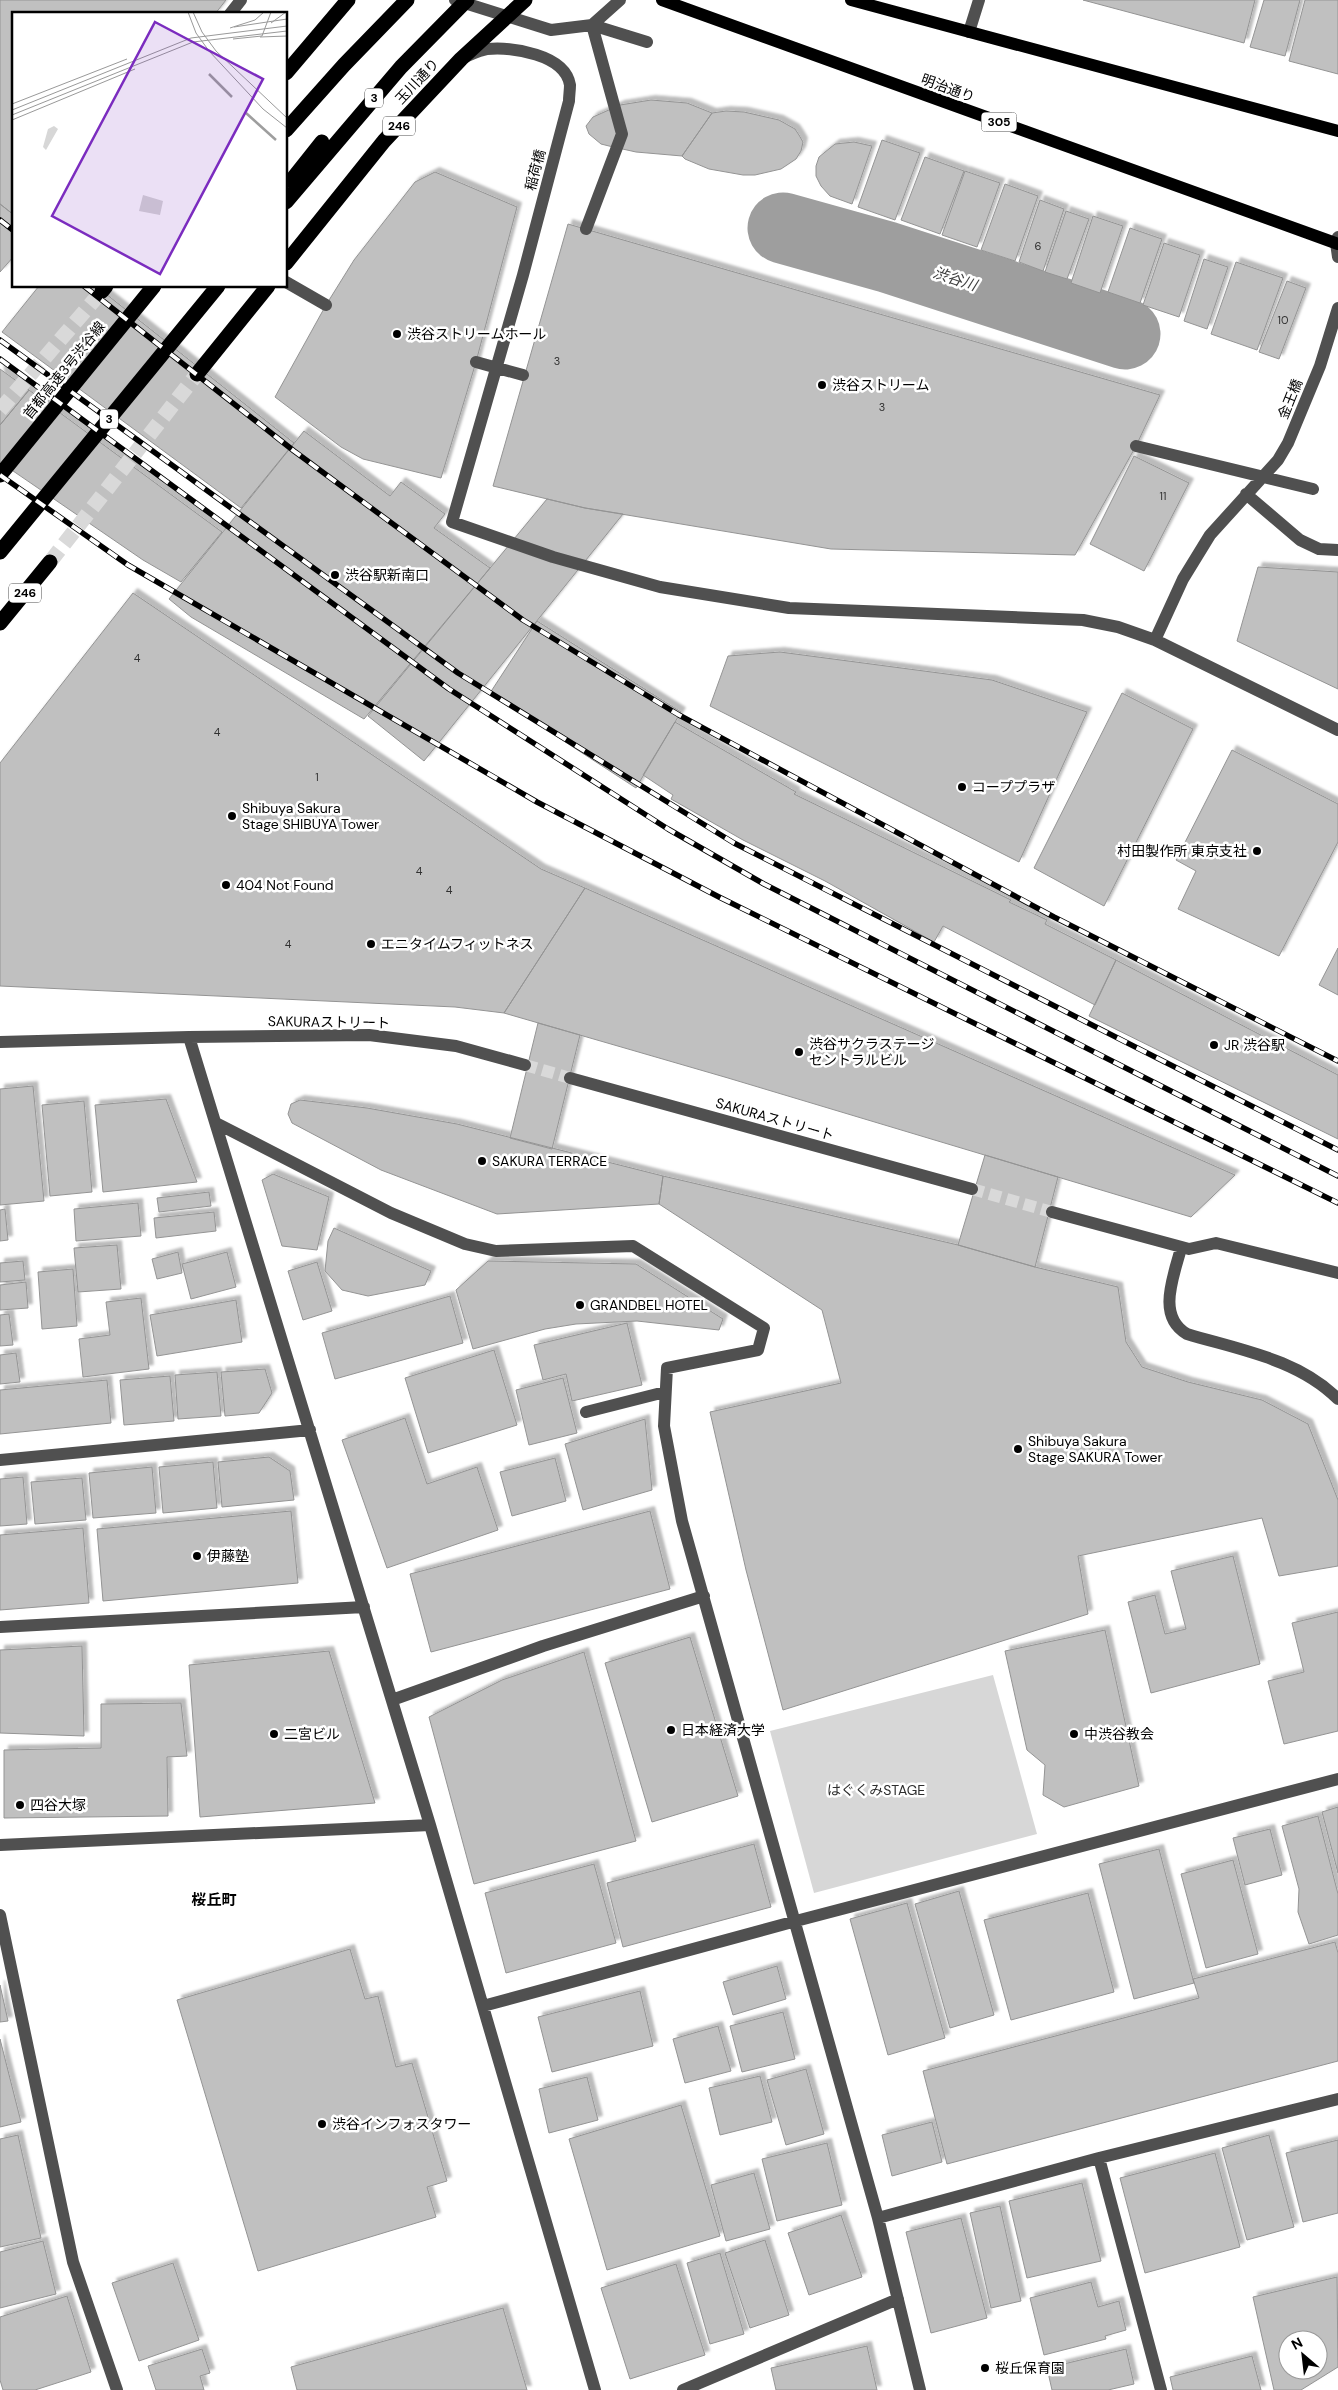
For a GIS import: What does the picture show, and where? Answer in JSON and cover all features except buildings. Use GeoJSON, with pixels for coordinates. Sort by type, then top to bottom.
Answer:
{"type":"FeatureCollection","features":[{"type":"Feature","properties":{"kind":"highway"},"geometry":{"type":"LineString","coordinates":[[288,71],[348,0]]}},
{"type":"Feature","properties":{"kind":"highway"},"geometry":{"type":"LineString","coordinates":[[288,122],[357,42],[399,0]]}},
{"type":"Feature","properties":{"kind":"highway"},"geometry":{"type":"LineString","coordinates":[[288,128],[344,65],[407,0]]}},
{"type":"Feature","properties":{"kind":"highway"},"geometry":{"type":"LineString","coordinates":[[288,184],[386,69],[452,3],[460,0]]}},
{"type":"Feature","properties":{"kind":"highway","name":"3"},"geometry":{"type":"LineString","coordinates":[[288,200],[400,67],[467,0]]}},
{"type":"Feature","properties":{"kind":"highway","name":"玉川通り"},"geometry":{"type":"LineString","coordinates":[[288,261],[384,141],[461,58],[525,0]]}},
{"type":"Feature","properties":{"kind":"highway","name":"首都高速3号渋谷線"},"geometry":{"type":"LineString","coordinates":[[0,474],[152,288]]}},
{"type":"Feature","properties":{"kind":"highway"},"geometry":{"type":"LineString","coordinates":[[134,316],[156,288]]}},
{"type":"Feature","properties":{"kind":"highway"},"geometry":{"type":"LineString","coordinates":[[162,343],[205,288]]}},
{"type":"Feature","properties":{"kind":"highway","name":"3"},"geometry":{"type":"LineString","coordinates":[[0,544],[216,288]]}},
{"type":"Feature","properties":{"kind":"highway"},"geometry":{"type":"LineString","coordinates":[[197,374],[266,288]]}},
{"type":"Feature","properties":{"kind":"highway","name":"246"},"geometry":{"type":"LineString","coordinates":[[0,624],[50,562]]}},
{"type":"Feature","properties":{"kind":"main road","name":"明治通り"},"geometry":{"type":"LineString","coordinates":[[662,0],[1337,241]]}},
{"type":"Feature","properties":{"kind":"main road"},"geometry":{"type":"LineString","coordinates":[[851,0],[1338,131]]}},
{"type":"Feature","properties":{"kind":"street"},"geometry":{"type":"LineString","coordinates":[[232,12],[241,0]]}},
{"type":"Feature","properties":{"kind":"street"},"geometry":{"type":"LineString","coordinates":[[456,0],[551,30],[592,25],[647,42]]}},
{"type":"Feature","properties":{"kind":"street"},"geometry":{"type":"LineString","coordinates":[[592,25],[620,0]]}},
{"type":"Feature","properties":{"kind":"street"},"geometry":{"type":"LineString","coordinates":[[969,32],[979,0]]}},
{"type":"Feature","properties":{"kind":"street"},"geometry":{"type":"LineString","coordinates":[[586,229],[622,134],[592,25]]}},
{"type":"Feature","properties":{"kind":"street","name":"稲荷橋"},"geometry":{"type":"LineString","coordinates":[[461,58],[485,50],[510,49],[534,54],[551,61],[563,71],[570,84],[569,101],[523,275],[452,522],[553,557],[660,587],[789,608],[1083,620],[1118,626],[1155,640]]}},
{"type":"Feature","properties":{"kind":"street"},"geometry":{"type":"LineString","coordinates":[[1337,241],[1338,257]]}},
{"type":"Feature","properties":{"kind":"street"},"geometry":{"type":"LineString","coordinates":[[288,283],[326,305]]}},
{"type":"Feature","properties":{"kind":"street","name":"金王橋"},"geometry":{"type":"LineString","coordinates":[[1155,640],[1183,579],[1210,535],[1278,460],[1288,443],[1320,366],[1338,308]]}},
{"type":"Feature","properties":{"kind":"street"},"geometry":{"type":"LineString","coordinates":[[476,362],[524,375]]}},
{"type":"Feature","properties":{"kind":"street"},"geometry":{"type":"LineString","coordinates":[[1136,446],[1312,488]]}},
{"type":"Feature","properties":{"kind":"street"},"geometry":{"type":"LineString","coordinates":[[1246,494],[1300,540],[1319,549],[1338,550]]}},
{"type":"Feature","properties":{"kind":"street"},"geometry":{"type":"LineString","coordinates":[[1155,640],[1338,730]]}},
{"type":"Feature","properties":{"kind":"street","name":"SAKURAストリート"},"geometry":{"type":"LineString","coordinates":[[0,1042],[369,1035],[456,1046],[525,1065]]}},
{"type":"Feature","properties":{"kind":"street"},"geometry":{"type":"LineString","coordinates":[[189,1037],[430,1825],[596,2390]]}},
{"type":"Feature","properties":{"kind":"street","name":"SAKURAストリート"},"geometry":{"type":"LineString","coordinates":[[570,1078],[972,1190]]}},
{"type":"Feature","properties":{"kind":"street"},"geometry":{"type":"LineString","coordinates":[[216,1123],[392,1213],[465,1244],[496,1250],[633,1246],[764,1328],[758,1350],[667,1368],[664,1426],[682,1521],[878,2218],[920,2390]]}},
{"type":"Feature","properties":{"kind":"street"},"geometry":{"type":"LineString","coordinates":[[1052,1212],[1181,1248],[1195,1248],[1216,1243],[1338,1273]]}},
{"type":"Feature","properties":{"kind":"street"},"geometry":{"type":"LineString","coordinates":[[1181,1248],[1169,1306],[1171,1319],[1177,1328],[1187,1334],[1278,1360],[1312,1378],[1338,1399]]}},
{"type":"Feature","properties":{"kind":"street"},"geometry":{"type":"LineString","coordinates":[[586,1412],[665,1392]]}},
{"type":"Feature","properties":{"kind":"street"},"geometry":{"type":"LineString","coordinates":[[0,1460],[310,1430]]}},
{"type":"Feature","properties":{"kind":"street"},"geometry":{"type":"LineString","coordinates":[[392,1700],[543,1646],[704,1596]]}},
{"type":"Feature","properties":{"kind":"street"},"geometry":{"type":"LineString","coordinates":[[0,1627],[364,1607]]}},
{"type":"Feature","properties":{"kind":"street"},"geometry":{"type":"LineString","coordinates":[[483,2006],[796,1921],[1338,1779]]}},
{"type":"Feature","properties":{"kind":"street"},"geometry":{"type":"LineString","coordinates":[[0,1845],[430,1825]]}},
{"type":"Feature","properties":{"kind":"street"},"geometry":{"type":"LineString","coordinates":[[0,1915],[74,2262],[117,2390]]}},
{"type":"Feature","properties":{"kind":"street"},"geometry":{"type":"LineString","coordinates":[[878,2218],[1099,2158],[1338,2099]]}},
{"type":"Feature","properties":{"kind":"street"},"geometry":{"type":"LineString","coordinates":[[1099,2158],[1161,2390]]}},
{"type":"Feature","properties":{"kind":"street"},"geometry":{"type":"LineString","coordinates":[[683,2390],[898,2300]]}},
{"type":"Feature","properties":{"kind":"green space","name":"はぐくみSTAGE"},"geometry":{"type":"Polygon","coordinates":[[[993,1675],[1037,1834],[814,1893],[770,1731],[993,1675]]]}},
{"type":"Feature","properties":{"kind":"waterway","name":"渋谷川"},"geometry":{"type":"LineString","coordinates":[[783,228],[887,257],[1125,334]]}},
{"type":"Feature","properties":{"kind":"tunnel"},"geometry":{"type":"LineString","coordinates":[[0,410],[102,291]]}},
{"type":"Feature","properties":{"kind":"tunnel"},"geometry":{"type":"LineString","coordinates":[[50,562],[197,374]]}},
{"type":"Feature","properties":{"kind":"tunnel"},"geometry":{"type":"LineString","coordinates":[[525,1065],[570,1078]]}},
{"type":"Feature","properties":{"kind":"tunnel"},"geometry":{"type":"LineString","coordinates":[[972,1189],[1052,1212]]}},
{"type":"Feature","properties":{"kind":"railway"},"geometry":{"type":"LineString","coordinates":[[0,220],[12,229]]}},
{"type":"Feature","properties":{"kind":"railway"},"geometry":{"type":"LineString","coordinates":[[87,288],[294,451],[523,620],[679,715],[1054,917],[1338,1061]]}},
{"type":"Feature","properties":{"kind":"railway"},"geometry":{"type":"LineString","coordinates":[[0,340],[458,673],[734,843],[1338,1150]]}},
{"type":"Feature","properties":{"kind":"railway"},"geometry":{"type":"LineString","coordinates":[[0,359],[449,689],[668,829],[764,884],[1338,1176]]}},
{"type":"Feature","properties":{"kind":"railway"},"geometry":{"type":"LineString","coordinates":[[0,475],[128,565],[537,802],[719,897],[1338,1203]]}},
{"type":"Feature","properties":{"kind":"place","name":"渋谷ストリームホール"},"geometry":{"type":"Point","coordinates":[397,334]}},
{"type":"Feature","properties":{"kind":"place","name":"渋谷ストリーム"},"geometry":{"type":"Point","coordinates":[822,385]}},
{"type":"Feature","properties":{"kind":"place","name":"渋谷駅新南口"},"geometry":{"type":"Point","coordinates":[335,575]}},
{"type":"Feature","properties":{"kind":"place","name":"コーププラザ"},"geometry":{"type":"Point","coordinates":[962,787]}},
{"type":"Feature","properties":{"kind":"place","name":"Shibuya Sakura Stage SHIBUYA Tower"},"geometry":{"type":"Point","coordinates":[232,816]}},
{"type":"Feature","properties":{"kind":"place","name":"村田製作所 東京支社"},"geometry":{"type":"Point","coordinates":[1257,851]}},
{"type":"Feature","properties":{"kind":"place","name":"404 Not Found"},"geometry":{"type":"Point","coordinates":[226,885]}},
{"type":"Feature","properties":{"kind":"place","name":"エニタイムフィットネス"},"geometry":{"type":"Point","coordinates":[371,944]}},
{"type":"Feature","properties":{"kind":"place","name":"JR 渋谷駅"},"geometry":{"type":"Point","coordinates":[1214,1045]}},
{"type":"Feature","properties":{"kind":"place","name":"渋谷サクラステージ セントラルビル"},"geometry":{"type":"Point","coordinates":[799,1052]}},
{"type":"Feature","properties":{"kind":"place","name":"SAKURA TERRACE"},"geometry":{"type":"Point","coordinates":[482,1161]}},
{"type":"Feature","properties":{"kind":"place","name":"GRANDBEL HOTEL"},"geometry":{"type":"Point","coordinates":[580,1305]}},
{"type":"Feature","properties":{"kind":"place","name":"Shibuya Sakura Stage SAKURA Tower"},"geometry":{"type":"Point","coordinates":[1018,1449]}},
{"type":"Feature","properties":{"kind":"place","name":"伊藤塾"},"geometry":{"type":"Point","coordinates":[197,1556]}},
{"type":"Feature","properties":{"kind":"place","name":"日本経済大学"},"geometry":{"type":"Point","coordinates":[671,1730]}},
{"type":"Feature","properties":{"kind":"place","name":"二宮ビル"},"geometry":{"type":"Point","coordinates":[274,1734]}},
{"type":"Feature","properties":{"kind":"place","name":"中渋谷教会"},"geometry":{"type":"Point","coordinates":[1074,1734]}},
{"type":"Feature","properties":{"kind":"place","name":"四谷大塚"},"geometry":{"type":"Point","coordinates":[20,1805]}},
{"type":"Feature","properties":{"kind":"place","name":"渋谷インフォスタワー"},"geometry":{"type":"Point","coordinates":[322,2124]}},
{"type":"Feature","properties":{"kind":"place","name":"桜丘保育園"},"geometry":{"type":"Point","coordinates":[985,2368]}},
{"type":"Feature","properties":{"kind":"district","name":"桜丘町"},"geometry":{"type":"Point","coordinates":[214,1900]}}]}
